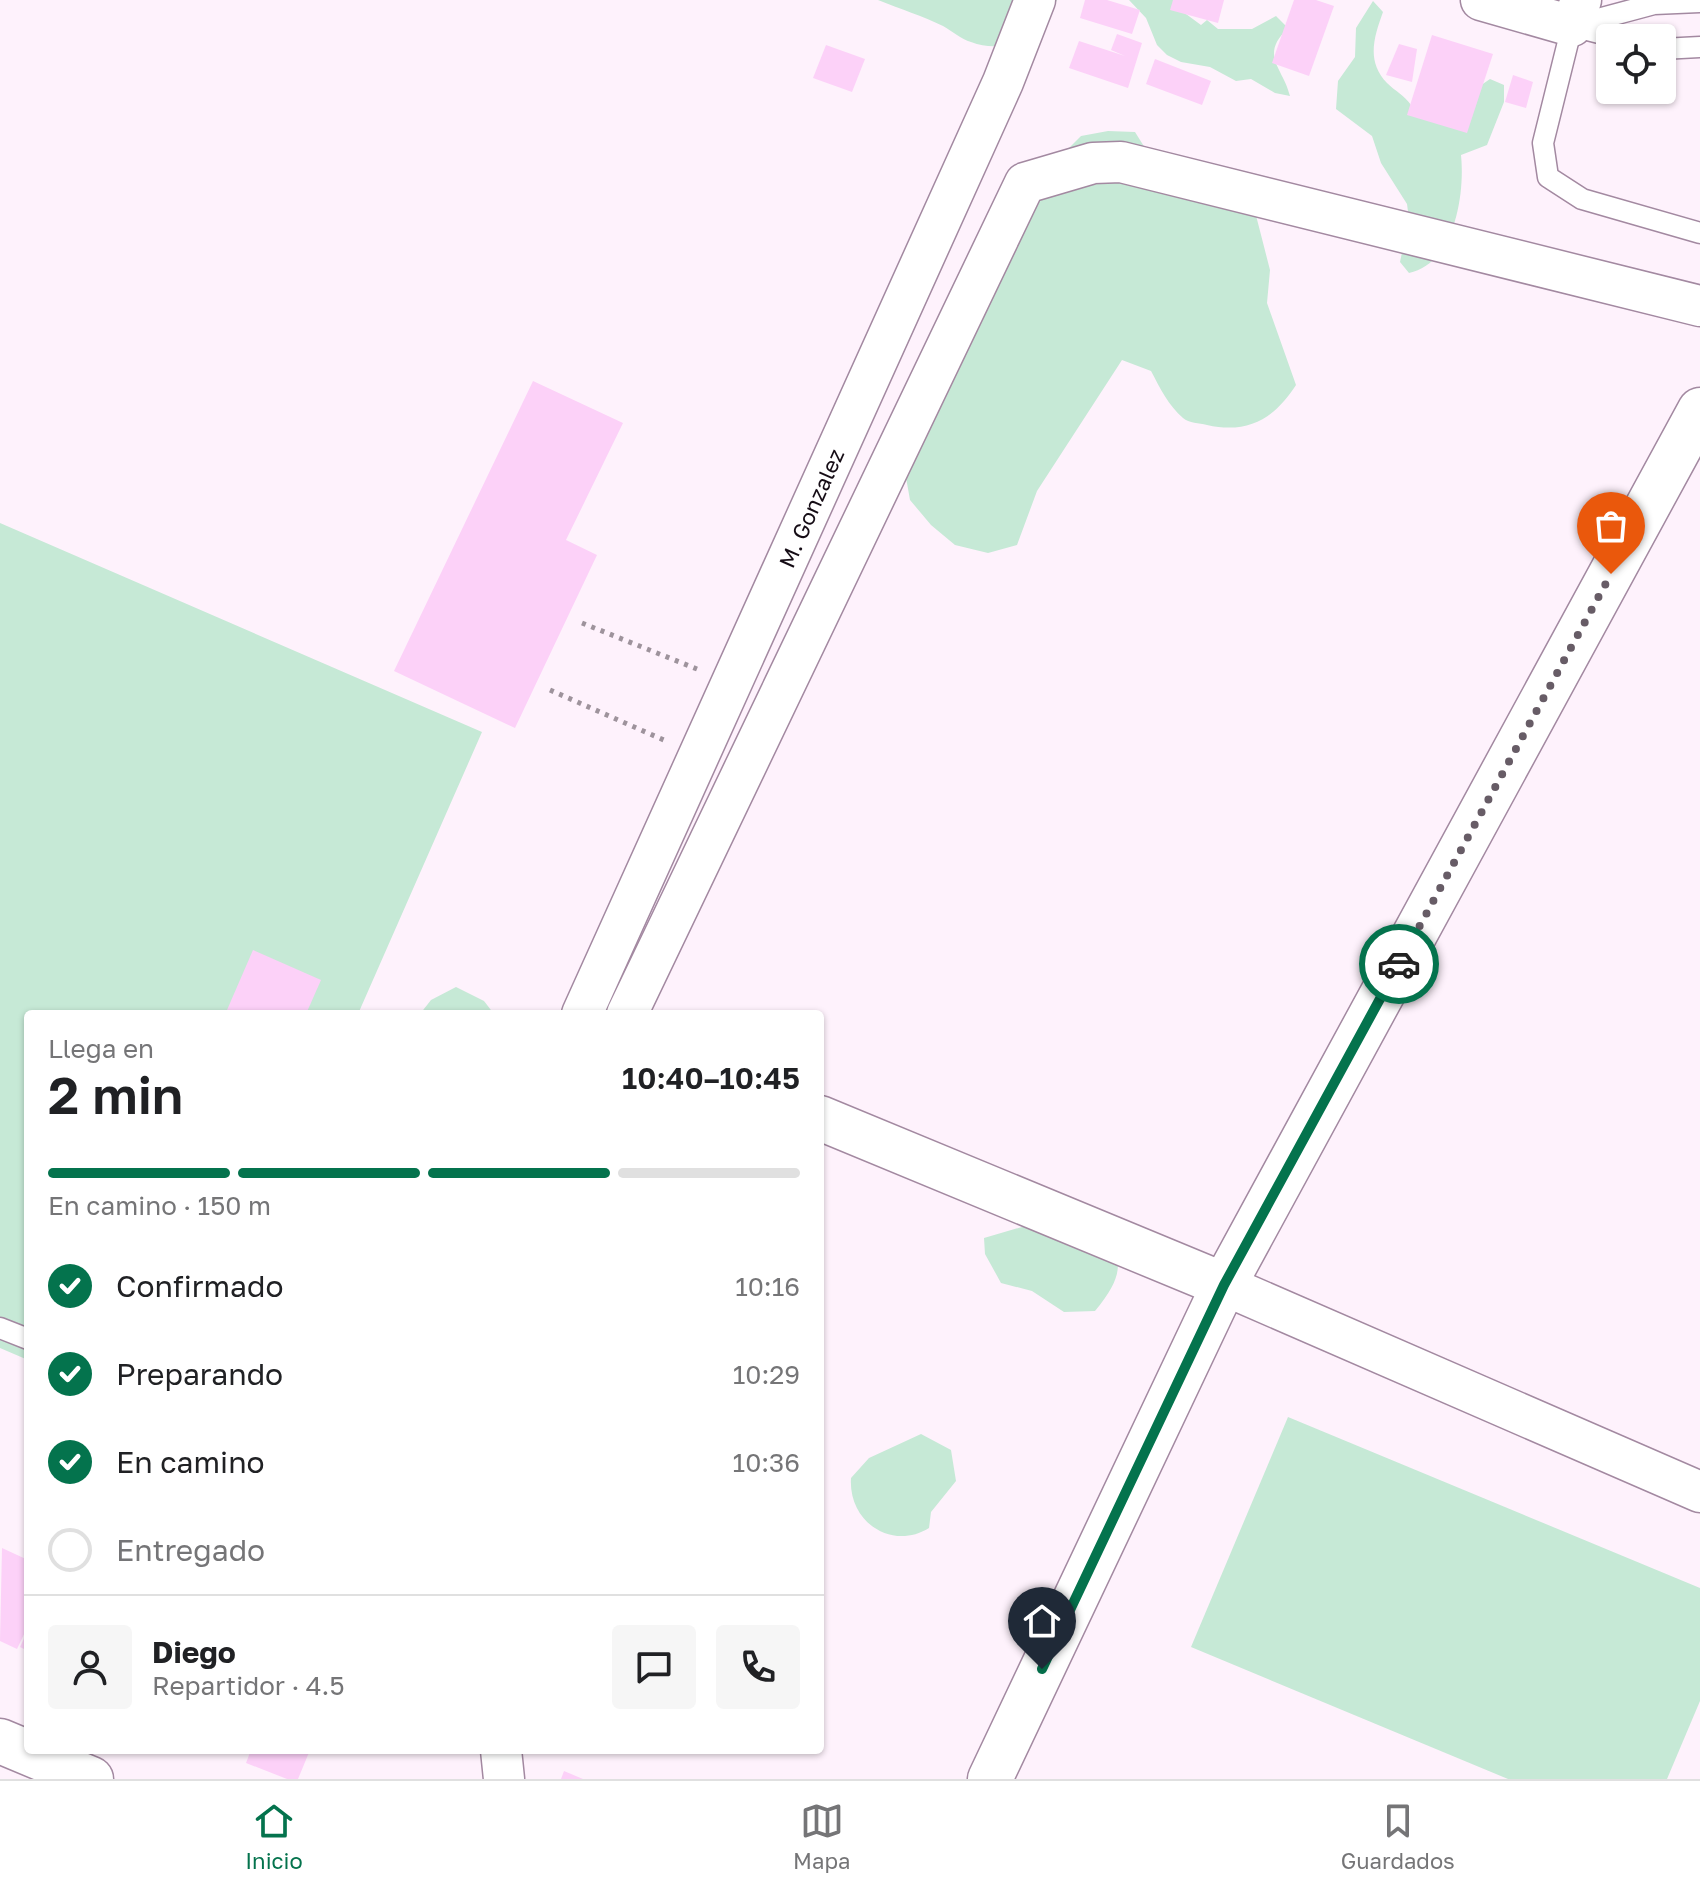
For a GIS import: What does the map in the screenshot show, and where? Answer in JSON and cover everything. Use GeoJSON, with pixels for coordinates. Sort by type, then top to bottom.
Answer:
{"type":"FeatureCollection","features":[{"type":"Feature","properties":{"kind":"street","name":"M. Gonzalez"},"geometry":{"type":"LineString","coordinates":[[584,1010],[1003,82],[1035,0]]}},
{"type":"Feature","properties":{"kind":"street"},"geometry":{"type":"LineString","coordinates":[[1481,0],[1577,13]]}},
{"type":"Feature","properties":{"kind":"street"},"geometry":{"type":"LineString","coordinates":[[629,1010],[1025,183],[1093,163],[1121,162],[1700,306]]}},
{"type":"Feature","properties":{"kind":"street"},"geometry":{"type":"LineString","coordinates":[[990,1779],[1224,1285],[1700,410]]}},
{"type":"Feature","properties":{"kind":"street"},"geometry":{"type":"LineString","coordinates":[[824,1120],[1224,1285],[1700,1492]]}},
{"type":"Feature","properties":{"kind":"street"},"geometry":{"type":"LineString","coordinates":[[1224,1285],[1700,1469]]}},
{"type":"Feature","properties":{"kind":"street"},"geometry":{"type":"LineString","coordinates":[[0,1741],[24,1751]]}},
{"type":"Feature","properties":{"kind":"street"},"geometry":{"type":"LineString","coordinates":[[31,1754],[91,1779]]}},
{"type":"Feature","properties":{"kind":"street"},"geometry":{"type":"LineString","coordinates":[[501,1754],[504,1779]]}},
{"type":"Feature","properties":{"kind":"lane"},"geometry":{"type":"LineString","coordinates":[[1577,13],[1700,2]]}},
{"type":"Feature","properties":{"kind":"lane"},"geometry":{"type":"LineString","coordinates":[[1577,13],[1596,24]]}},
{"type":"Feature","properties":{"kind":"lane"},"geometry":{"type":"LineString","coordinates":[[1577,13],[1543,143],[1548,177],[1582,199],[1700,233]]}},
{"type":"Feature","properties":{"kind":"lane"},"geometry":{"type":"LineString","coordinates":[[1676,48],[1700,47]]}},
{"type":"Feature","properties":{"kind":"lane"},"geometry":{"type":"LineString","coordinates":[[0,1328],[24,1337]]}},
{"type":"Feature","properties":{"kind":"path"},"geometry":{"type":"LineString","coordinates":[[582,623],[703,671]]}},
{"type":"Feature","properties":{"kind":"path"},"geometry":{"type":"LineString","coordinates":[[550,690],[670,743]]}},
{"type":"Feature","properties":{"kind":"green space"},"geometry":{"type":"Polygon","coordinates":[[[878,0],[1057,0],[1043,23],[1023,39],[1011,44],[985,46],[967,41],[935,22],[878,0]]]}},
{"type":"Feature","properties":{"kind":"green space"},"geometry":{"type":"Polygon","coordinates":[[[1129,0],[1176,0],[1186,14],[1201,25],[1207,20],[1218,29],[1252,29],[1276,16],[1288,28],[1279,38],[1274,54],[1290,96],[1275,93],[1251,79],[1236,81],[1210,67],[1181,62],[1167,55],[1157,45],[1146,18],[1129,0]]]}},
{"type":"Feature","properties":{"kind":"green space"},"geometry":{"type":"Polygon","coordinates":[[[1373,1],[1383,12],[1375,40],[1376,66],[1387,83],[1411,105],[1477,88],[1490,79],[1504,85],[1504,102],[1487,145],[1461,155],[1458,207],[1447,242],[1425,267],[1409,273],[1400,262],[1409,219],[1407,204],[1381,163],[1372,136],[1336,109],[1338,81],[1355,57],[1356,28],[1373,1]]]}},
{"type":"Feature","properties":{"kind":"green space"},"geometry":{"type":"Polygon","coordinates":[[[1108,131],[1135,132],[1150,156],[1194,202],[1223,202],[1250,192],[1270,270],[1267,303],[1296,385],[1279,407],[1259,421],[1235,427],[1194,423],[1178,413],[1151,371],[1122,360],[1037,491],[1017,545],[988,553],[955,545],[931,525],[910,500],[905,472],[955,362],[1003,277],[1057,160],[1081,136],[1108,131]]]}},
{"type":"Feature","properties":{"kind":"green space"},"geometry":{"type":"Polygon","coordinates":[[[0,523],[482,732],[360,1010],[24,1010],[24,1358],[0,1348],[0,523]]]}},
{"type":"Feature","properties":{"kind":"green space"},"geometry":{"type":"Polygon","coordinates":[[[456,987],[484,1001],[491,1010],[423,1010],[431,1000],[456,987]]]}},
{"type":"Feature","properties":{"kind":"green space"},"geometry":{"type":"Polygon","coordinates":[[[1087,1208],[1113,1247],[1118,1269],[1115,1281],[1095,1311],[1064,1312],[1032,1291],[1001,1283],[985,1254],[984,1238],[1087,1208]]]}},
{"type":"Feature","properties":{"kind":"green space"},"geometry":{"type":"Polygon","coordinates":[[[1288,1417],[1700,1588],[1700,1701],[1667,1779],[1508,1779],[1191,1647],[1288,1417]]]}},
{"type":"Feature","properties":{"kind":"green space"},"geometry":{"type":"Polygon","coordinates":[[[921,1434],[951,1450],[956,1481],[931,1512],[929,1528],[901,1536],[887,1534],[875,1528],[857,1508],[851,1478],[869,1458],[921,1434]]]}},
{"type":"Feature","properties":{"kind":"building"},"geometry":{"type":"Polygon","coordinates":[[[1085,0],[1107,0],[1140,10],[1132,34],[1080,18],[1085,0]]]}},
{"type":"Feature","properties":{"kind":"building"},"geometry":{"type":"Polygon","coordinates":[[[1173,0],[1224,0],[1218,23],[1170,10],[1173,0]]]}},
{"type":"Feature","properties":{"kind":"building"},"geometry":{"type":"Polygon","coordinates":[[[1294,0],[1316,0],[1334,6],[1309,76],[1272,63],[1294,0]]]}},
{"type":"Feature","properties":{"kind":"building"},"geometry":{"type":"Polygon","coordinates":[[[1117,34],[1142,43],[1128,88],[1069,68],[1079,41],[1125,56],[1111,50],[1117,34]]]}},
{"type":"Feature","properties":{"kind":"building"},"geometry":{"type":"Polygon","coordinates":[[[1432,35],[1493,54],[1467,133],[1407,115],[1432,35]]]}},
{"type":"Feature","properties":{"kind":"building"},"geometry":{"type":"Polygon","coordinates":[[[1399,44],[1417,49],[1412,82],[1386,75],[1399,44]]]}},
{"type":"Feature","properties":{"kind":"building"},"geometry":{"type":"Polygon","coordinates":[[[826,45],[865,59],[852,92],[813,78],[826,45]]]}},
{"type":"Feature","properties":{"kind":"building"},"geometry":{"type":"Polygon","coordinates":[[[1155,59],[1211,81],[1202,105],[1146,84],[1155,59]]]}},
{"type":"Feature","properties":{"kind":"building"},"geometry":{"type":"Polygon","coordinates":[[[1513,75],[1533,82],[1526,108],[1505,102],[1513,75]]]}},
{"type":"Feature","properties":{"kind":"building"},"geometry":{"type":"Polygon","coordinates":[[[533,381],[623,423],[566,540],[597,555],[515,728],[394,671],[533,381]]]}},
{"type":"Feature","properties":{"kind":"building"},"geometry":{"type":"Polygon","coordinates":[[[253,950],[321,980],[308,1010],[227,1010],[253,950]]]}},
{"type":"Feature","properties":{"kind":"building"},"geometry":{"type":"Polygon","coordinates":[[[2,1548],[24,1558],[24,1634],[17,1649],[0,1641],[2,1548]]]}},
{"type":"Feature","properties":{"kind":"building"},"geometry":{"type":"Polygon","coordinates":[[[249,1754],[308,1754],[298,1779],[287,1779],[246,1763],[249,1754]]]}},
{"type":"Feature","properties":{"kind":"building"},"geometry":{"type":"Polygon","coordinates":[[[564,1771],[583,1779],[561,1779],[564,1771]]]}},
{"type":"Feature","properties":{"kind":"way so far"},"geometry":{"type":"LineString","coordinates":[[1399,964],[1611,574]]}},
{"type":"Feature","properties":{"kind":"route"},"geometry":{"type":"LineString","coordinates":[[1042,1669],[1224,1285],[1399,964]]}}]}
